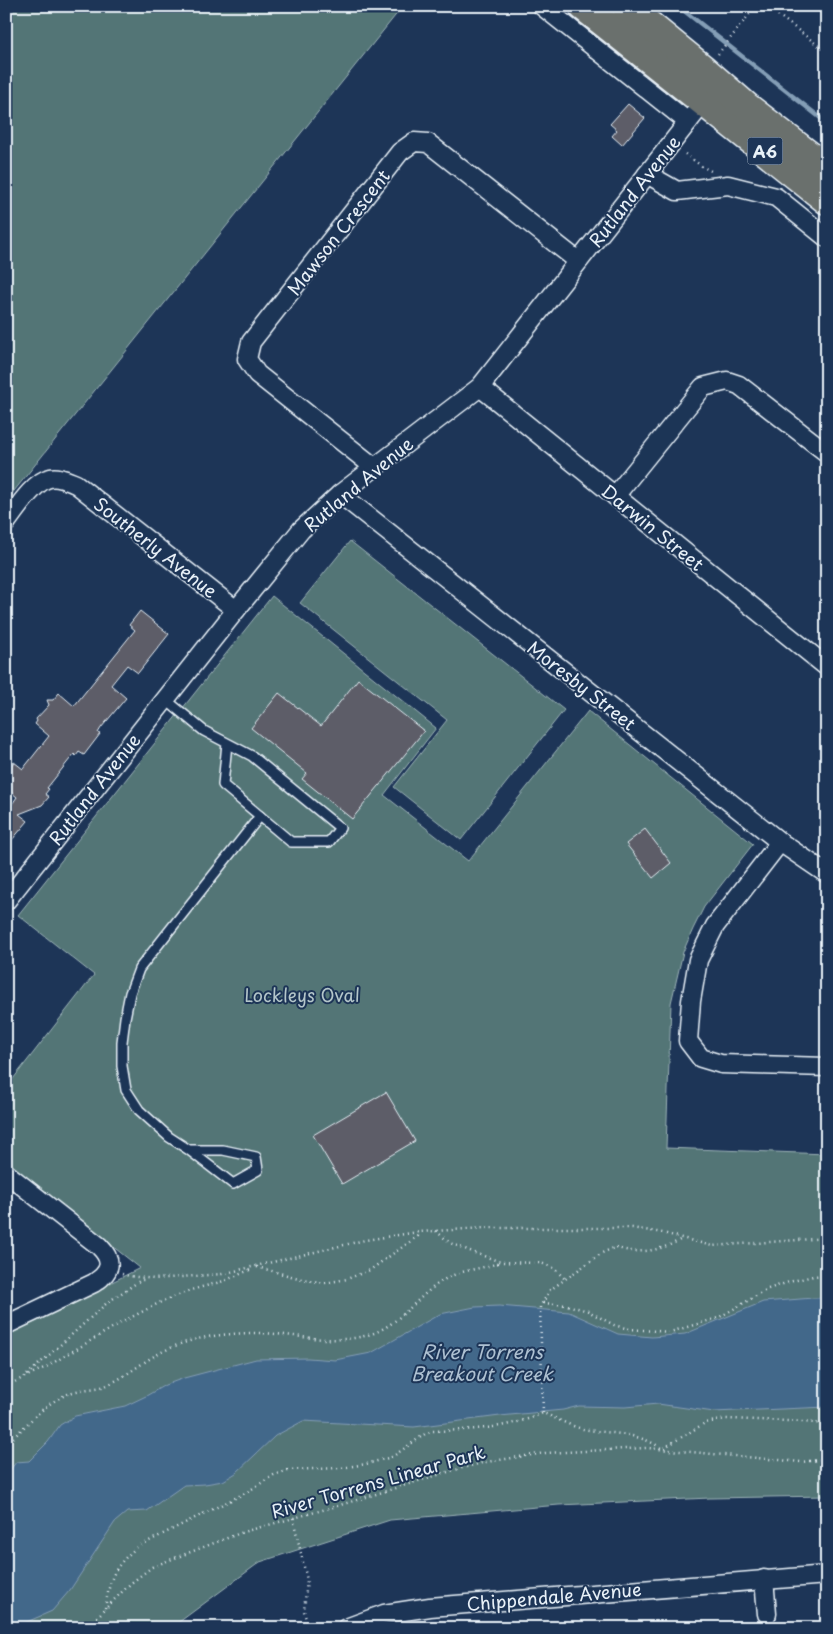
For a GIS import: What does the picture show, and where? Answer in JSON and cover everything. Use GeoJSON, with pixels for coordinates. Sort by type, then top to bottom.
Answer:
{"type":"FeatureCollection","features":[{"type":"Feature","properties":{"kind":"main road","name":"A6"},"geometry":{"type":"LineString","coordinates":[[583,6],[696,112],[827,200]]}},
{"type":"Feature","properties":{"kind":"main road","name":"A6"},"geometry":{"type":"LineString","coordinates":[[626,6],[709,62],[747,107],[827,169]]}},
{"type":"Feature","properties":{"kind":"main road"},"geometry":{"type":"LineString","coordinates":[[709,62],[696,112],[747,107]]}},
{"type":"Feature","properties":{"kind":"street"},"geometry":{"type":"LineString","coordinates":[[542,6],[696,112]]}},
{"type":"Feature","properties":{"kind":"street","name":"Rutland Avenue"},"geometry":{"type":"LineString","coordinates":[[6,901],[301,530],[340,494],[480,387],[696,112]]}},
{"type":"Feature","properties":{"kind":"street","name":"Mawson Crescent"},"geometry":{"type":"LineString","coordinates":[[374,467],[257,374],[247,360],[252,342],[400,152],[414,142],[428,143],[578,262]]}},
{"type":"Feature","properties":{"kind":"street"},"geometry":{"type":"LineString","coordinates":[[647,174],[677,191],[728,185],[776,197],[827,238]]}},
{"type":"Feature","properties":{"kind":"street"},"geometry":{"type":"LineString","coordinates":[[615,496],[703,387],[727,381],[739,385],[827,452]]}},
{"type":"Feature","properties":{"kind":"street","name":"Darwin Street"},"geometry":{"type":"LineString","coordinates":[[480,387],[827,666]]}},
{"type":"Feature","properties":{"kind":"street","name":"Southerly Avenue"},"geometry":{"type":"LineString","coordinates":[[6,523],[35,486],[49,478],[63,478],[76,484],[236,610]]}},
{"type":"Feature","properties":{"kind":"street","name":"Moresby Street"},"geometry":{"type":"LineString","coordinates":[[340,494],[780,842],[827,874]]}},
{"type":"Feature","properties":{"kind":"street"},"geometry":{"type":"LineString","coordinates":[[780,842],[715,926],[698,960],[691,1001],[688,1041],[701,1058],[721,1064],[827,1067]]}},
{"type":"Feature","properties":{"kind":"street"},"geometry":{"type":"LineString","coordinates":[[6,1172],[99,1246],[109,1258],[108,1269],[94,1283],[6,1326]]}},
{"type":"Feature","properties":{"kind":"street","name":"Chippendale Avenue"},"geometry":{"type":"LineString","coordinates":[[346,1628],[384,1614],[430,1607],[827,1575]]}},
{"type":"Feature","properties":{"kind":"street"},"geometry":{"type":"LineString","coordinates":[[764,1579],[767,1614]]}},
{"type":"Feature","properties":{"kind":"lane"},"geometry":{"type":"LineString","coordinates":[[165,699],[204,731],[252,756],[340,828],[329,842],[291,842],[223,785],[227,743]]}},
{"type":"Feature","properties":{"kind":"lane"},"geometry":{"type":"LineString","coordinates":[[189,1150],[222,1150],[256,1157],[258,1170],[233,1184],[169,1137],[139,1110],[126,1090],[122,1066],[122,1042],[130,993],[139,969],[260,816]]}},
{"type":"Feature","properties":{"kind":"path"},"geometry":{"type":"LineString","coordinates":[[709,62],[756,6]]}},
{"type":"Feature","properties":{"kind":"path"},"geometry":{"type":"LineString","coordinates":[[766,6],[827,52]]}},
{"type":"Feature","properties":{"kind":"path"},"geometry":{"type":"LineString","coordinates":[[686,154],[711,171]]}},
{"type":"Feature","properties":{"kind":"path"},"geometry":{"type":"LineString","coordinates":[[22,1378],[108,1302],[141,1280],[222,1274],[365,1240],[418,1232],[484,1228],[632,1228],[663,1233],[712,1246],[827,1238]]}},
{"type":"Feature","properties":{"kind":"path"},"geometry":{"type":"LineString","coordinates":[[436,1231],[450,1243],[501,1262],[541,1263],[554,1268],[565,1279]]}},
{"type":"Feature","properties":{"kind":"path"},"geometry":{"type":"LineString","coordinates":[[6,1386],[46,1367],[124,1321],[161,1302],[191,1290],[224,1281],[257,1266],[317,1282],[325,1283],[347,1279],[370,1270],[418,1236],[418,1232]]}},
{"type":"Feature","properties":{"kind":"path"},"geometry":{"type":"LineString","coordinates":[[543,1413],[540,1307],[545,1296],[550,1290],[602,1253],[616,1247],[624,1250],[651,1249],[674,1244],[683,1238]]}},
{"type":"Feature","properties":{"kind":"path"},"geometry":{"type":"LineString","coordinates":[[6,1445],[44,1407],[53,1401],[72,1392],[107,1385],[165,1350],[184,1343],[221,1334],[256,1333],[306,1338],[349,1339],[369,1335],[394,1322],[446,1278],[461,1272],[488,1267],[501,1262]]}},
{"type":"Feature","properties":{"kind":"path"},"geometry":{"type":"LineString","coordinates":[[108,1269],[129,1276],[154,1279]]}},
{"type":"Feature","properties":{"kind":"path"},"geometry":{"type":"LineString","coordinates":[[543,1303],[567,1305],[588,1311],[614,1325],[628,1329],[670,1332],[718,1318],[768,1289],[813,1276],[827,1276]]}},
{"type":"Feature","properties":{"kind":"path"},"geometry":{"type":"LineString","coordinates":[[105,1608],[114,1571],[124,1558],[138,1547],[247,1492],[274,1475],[288,1470],[341,1468],[392,1457],[425,1434],[433,1431],[505,1426],[526,1421],[543,1413],[582,1428],[621,1433],[657,1445],[662,1449],[705,1423],[726,1419],[827,1424]]}},
{"type":"Feature","properties":{"kind":"path","name":"River Torrens Linear Park"},"geometry":{"type":"LineString","coordinates":[[86,1628],[131,1583],[152,1567],[243,1532],[486,1462],[545,1453],[606,1449],[662,1449],[801,1462],[827,1459]]}},
{"type":"Feature","properties":{"kind":"path"},"geometry":{"type":"LineString","coordinates":[[293,1518],[307,1580],[304,1611],[308,1628]]}},
{"type":"Feature","properties":{"kind":"green space"},"geometry":{"type":"Polygon","coordinates":[[[6,6],[403,6],[6,501],[6,6]]]}},
{"type":"Feature","properties":{"kind":"green space"},"geometry":{"type":"Polygon","coordinates":[[[350,541],[564,710],[461,840],[394,787],[447,720],[300,603],[350,541]]]}},
{"type":"Feature","properties":{"kind":"green space","name":"Lockleys Oval"},"geometry":{"type":"Polygon","coordinates":[[[272,596],[436,728],[384,795],[468,861],[588,711],[753,844],[704,907],[683,952],[671,1003],[666,1148],[827,1154],[827,1496],[710,1498],[559,1505],[390,1520],[260,1562],[171,1628],[6,1628],[6,1335],[140,1268],[6,1162],[6,1088],[94,975],[18,915],[272,596]]]}},
{"type":"Feature","properties":{"kind":"water","name":"River Torrens Breakout Creek"},"geometry":{"type":"Polygon","coordinates":[[[827,1298],[827,1407],[714,1412],[658,1404],[625,1407],[579,1406],[563,1410],[414,1427],[303,1421],[275,1436],[236,1473],[223,1481],[184,1485],[147,1511],[127,1512],[115,1522],[70,1590],[52,1611],[13,1628],[6,1628],[6,1476],[16,1462],[29,1461],[48,1442],[60,1425],[75,1416],[125,1406],[165,1385],[184,1378],[256,1359],[308,1358],[335,1360],[371,1353],[440,1314],[475,1307],[499,1306],[569,1312],[618,1334],[652,1337],[685,1334],[763,1302],[827,1298]]]}},
{"type":"Feature","properties":{"kind":"building"},"geometry":{"type":"Polygon","coordinates":[[[628,104],[645,118],[622,145],[612,136],[617,130],[610,124],[628,104]]]}},
{"type":"Feature","properties":{"kind":"building"},"geometry":{"type":"Polygon","coordinates":[[[140,611],[169,634],[138,673],[127,665],[111,685],[126,698],[101,728],[98,733],[100,734],[84,755],[79,752],[76,756],[74,754],[47,788],[49,789],[45,794],[49,797],[42,805],[19,814],[28,821],[6,847],[6,803],[10,807],[17,797],[6,788],[6,771],[14,762],[23,769],[49,736],[35,724],[36,719],[49,705],[47,700],[53,700],[59,693],[74,706],[135,630],[129,625],[140,611]]]}},
{"type":"Feature","properties":{"kind":"building"},"geometry":{"type":"Polygon","coordinates":[[[358,679],[424,731],[352,819],[302,779],[307,773],[251,728],[279,693],[321,726],[358,679]]]}},
{"type":"Feature","properties":{"kind":"building"},"geometry":{"type":"Polygon","coordinates":[[[645,829],[671,863],[653,878],[626,844],[645,829]]]}},
{"type":"Feature","properties":{"kind":"building"},"geometry":{"type":"Polygon","coordinates":[[[386,1092],[415,1141],[342,1184],[313,1135],[386,1092]]]}},
{"type":"Feature","properties":{"kind":"waterway"},"geometry":{"type":"LineString","coordinates":[[678,6],[827,123]]}}]}
